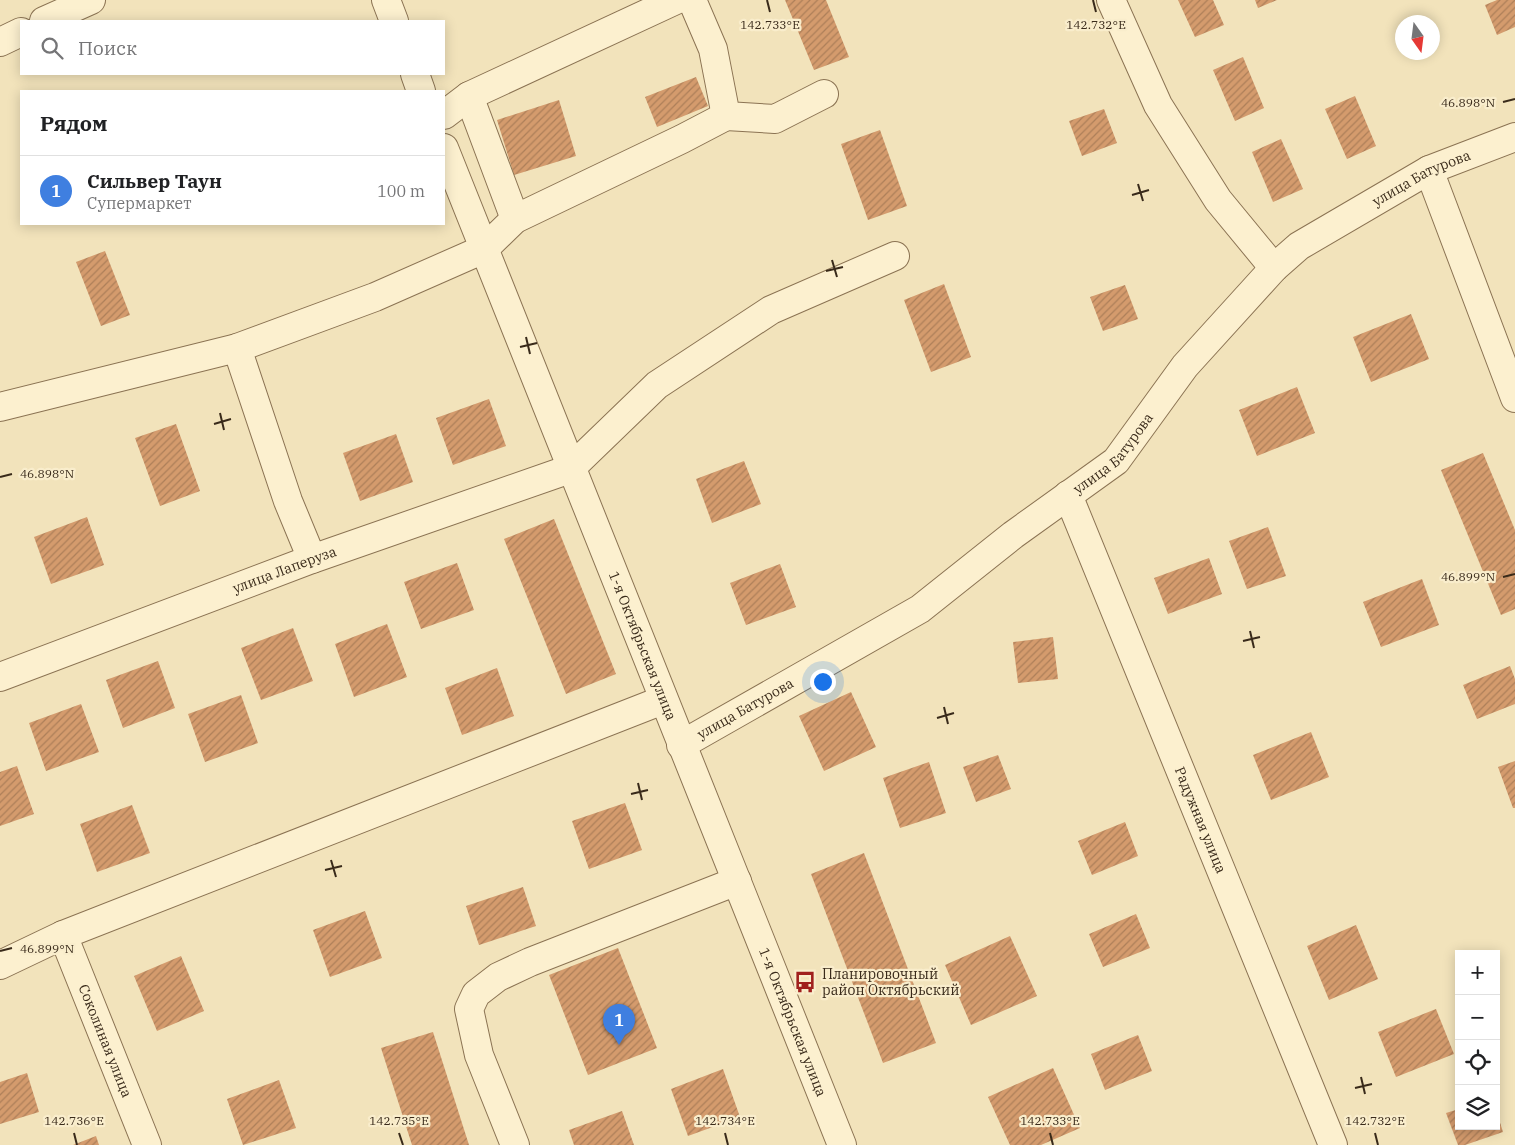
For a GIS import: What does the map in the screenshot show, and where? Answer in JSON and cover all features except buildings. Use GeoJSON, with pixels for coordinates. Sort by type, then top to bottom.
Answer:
{"type":"FeatureCollection","features":[{"type":"Feature","properties":{"kind":"street"},"geometry":{"type":"LineString","coordinates":[[386,0],[394,20]]}},
{"type":"Feature","properties":{"kind":"street"},"geometry":{"type":"LineString","coordinates":[[445,114],[469,96],[676,0]]}},
{"type":"Feature","properties":{"kind":"street"},"geometry":{"type":"LineString","coordinates":[[692,0],[712,49],[726,116]]}},
{"type":"Feature","properties":{"kind":"street"},"geometry":{"type":"LineString","coordinates":[[1111,0],[1158,105],[1218,200],[1274,268]]}},
{"type":"Feature","properties":{"kind":"street"},"geometry":{"type":"LineString","coordinates":[[46,20],[83,2]]}},
{"type":"Feature","properties":{"kind":"street"},"geometry":{"type":"LineString","coordinates":[[0,42],[20,32]]}},
{"type":"Feature","properties":{"kind":"street"},"geometry":{"type":"LineString","coordinates":[[415,75],[422,90]]}},
{"type":"Feature","properties":{"kind":"street"},"geometry":{"type":"LineString","coordinates":[[0,408],[237,348],[374,297],[484,249],[515,219],[726,116],[775,119],[824,94]]}},
{"type":"Feature","properties":{"kind":"street"},"geometry":{"type":"LineString","coordinates":[[469,96],[515,219]]}},
{"type":"Feature","properties":{"kind":"street","name":"улица Батурова"},"geometry":{"type":"LineString","coordinates":[[681,745],[920,609],[1013,535],[1116,460],[1185,366],[1274,268],[1299,246],[1429,170],[1515,138]]}},
{"type":"Feature","properties":{"kind":"street","name":"1-я Октябрьская улица"},"geometry":{"type":"LineString","coordinates":[[445,151],[570,468],[842,1145]]}},
{"type":"Feature","properties":{"kind":"street"},"geometry":{"type":"LineString","coordinates":[[1429,170],[1515,398]]}},
{"type":"Feature","properties":{"kind":"street"},"geometry":{"type":"LineString","coordinates":[[570,468],[656,385],[762,315],[894,256]]}},
{"type":"Feature","properties":{"kind":"street"},"geometry":{"type":"LineString","coordinates":[[237,348],[288,501],[312,560]]}},
{"type":"Feature","properties":{"kind":"street","name":"улица Лаперуза"},"geometry":{"type":"LineString","coordinates":[[0,676],[312,560],[570,468]]}},
{"type":"Feature","properties":{"kind":"street","name":"Радужная улица"},"geometry":{"type":"LineString","coordinates":[[1068,495],[1333,1145]]}},
{"type":"Feature","properties":{"kind":"street"},"geometry":{"type":"LineString","coordinates":[[0,965],[64,936],[664,700]]}},
{"type":"Feature","properties":{"kind":"street"},"geometry":{"type":"LineString","coordinates":[[515,1145],[473,1038],[469,1009],[476,994],[498,977],[530,962],[737,881]]}},
{"type":"Feature","properties":{"kind":"street","name":"Соколиная улица"},"geometry":{"type":"LineString","coordinates":[[64,936],[147,1145]]}},
{"type":"Feature","properties":{"kind":"place","name":"Планировочный район Октябрьский"},"geometry":{"type":"Point","coordinates":[805,982]}},
{"type":"Feature","properties":{"kind":"place","name":"Сильвер Таун"},"geometry":{"type":"Point","coordinates":[619,1045]}}]}
